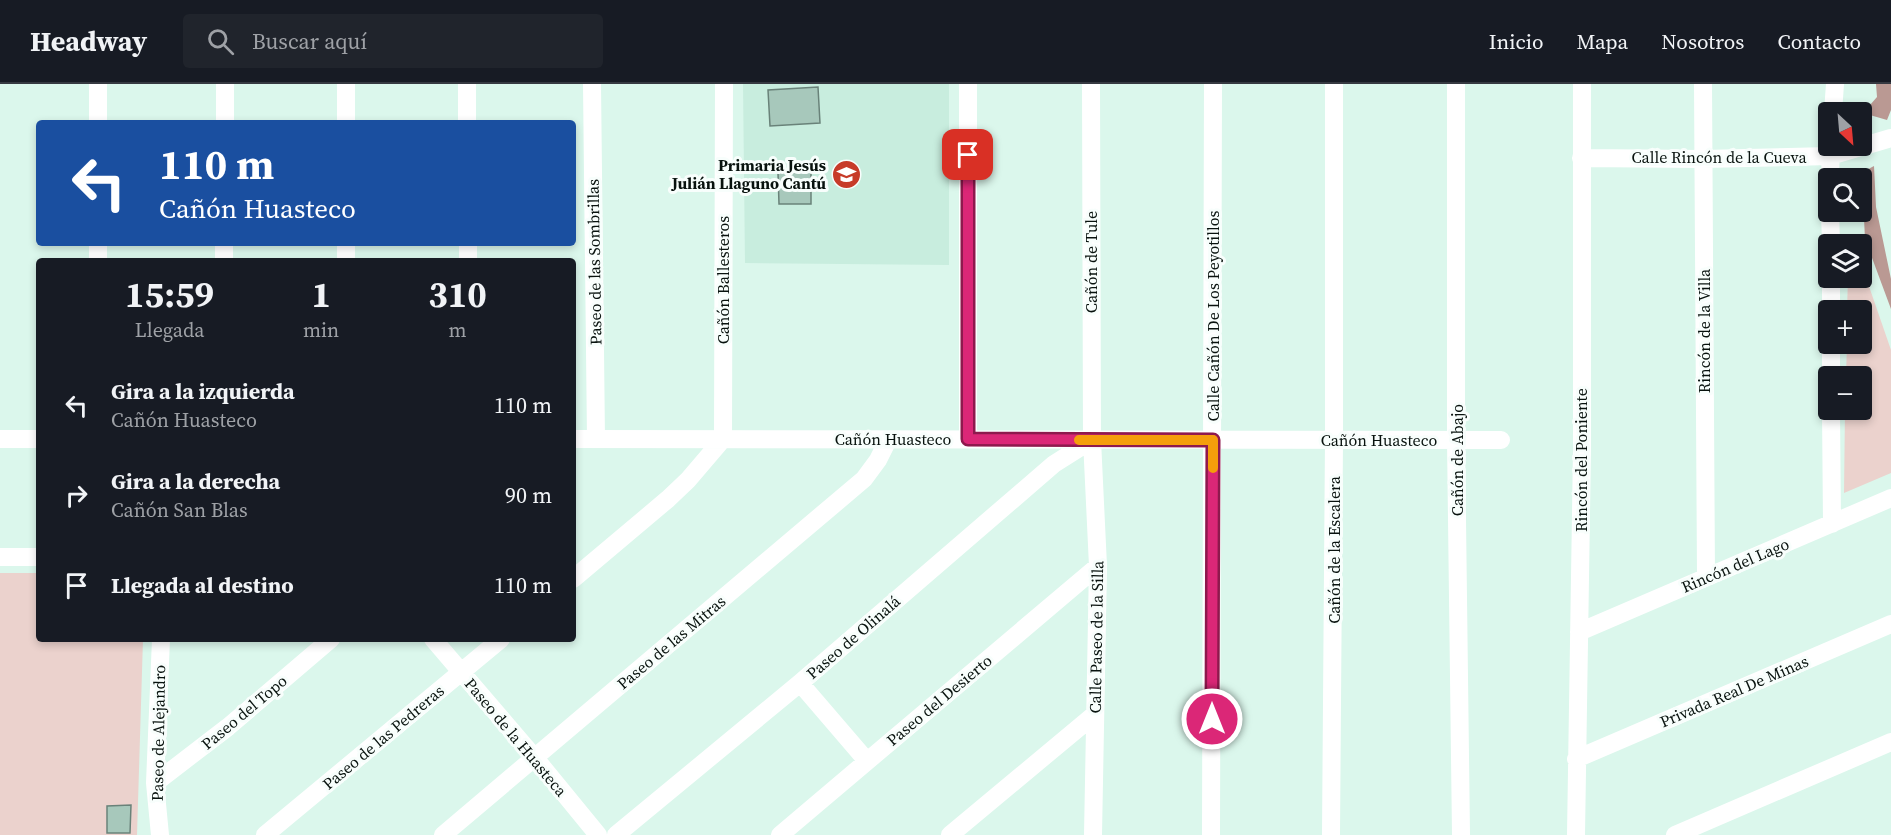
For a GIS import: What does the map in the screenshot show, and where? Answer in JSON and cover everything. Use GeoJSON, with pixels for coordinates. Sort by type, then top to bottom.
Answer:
{"type":"FeatureCollection","features":[{"type":"Feature","properties":{"kind":"street"},"geometry":{"type":"LineString","coordinates":[[98,84],[98,120]]}},
{"type":"Feature","properties":{"kind":"street"},"geometry":{"type":"LineString","coordinates":[[225,84],[225,120]]}},
{"type":"Feature","properties":{"kind":"street"},"geometry":{"type":"LineString","coordinates":[[346,84],[346,120]]}},
{"type":"Feature","properties":{"kind":"street"},"geometry":{"type":"LineString","coordinates":[[467,84],[467,120]]}},
{"type":"Feature","properties":{"kind":"street","name":"Paseo de las Sombrillas"},"geometry":{"type":"LineString","coordinates":[[592,84],[596,439]]}},
{"type":"Feature","properties":{"kind":"street","name":"Cañón Ballesteros"},"geometry":{"type":"LineString","coordinates":[[723,439],[724,84]]}},
{"type":"Feature","properties":{"kind":"street"},"geometry":{"type":"LineString","coordinates":[[968,84],[968,439]]}},
{"type":"Feature","properties":{"kind":"street","name":"Cañón de Tule"},"geometry":{"type":"LineString","coordinates":[[1091,84],[1092,440]]}},
{"type":"Feature","properties":{"kind":"street","name":"Calle Cañón De Los Peyotillos"},"geometry":{"type":"LineString","coordinates":[[1211,835],[1213,84]]}},
{"type":"Feature","properties":{"kind":"street","name":"Cañón de la Escalera"},"geometry":{"type":"LineString","coordinates":[[1331,835],[1334,84]]}},
{"type":"Feature","properties":{"kind":"street","name":"Cañón de Abajo"},"geometry":{"type":"LineString","coordinates":[[1456,84],[1456,440],[1461,835]]}},
{"type":"Feature","properties":{"kind":"street","name":"Rincón del Poniente"},"geometry":{"type":"LineString","coordinates":[[1576,835],[1582,449],[1582,84]]}},
{"type":"Feature","properties":{"kind":"street","name":"Rincón de la Villa"},"geometry":{"type":"LineString","coordinates":[[1704,84],[1706,577]]}},
{"type":"Feature","properties":{"kind":"street"},"geometry":{"type":"LineString","coordinates":[[1833,102],[1834,84]]}},
{"type":"Feature","properties":{"kind":"street","name":"Calle Rincón de la Cueva"},"geometry":{"type":"LineString","coordinates":[[1872,142],[1891,138]]}},
{"type":"Feature","properties":{"kind":"street","name":"Calle Rincón de la Cueva"},"geometry":{"type":"LineString","coordinates":[[1581,158],[1703,159],[1818,152]]}},
{"type":"Feature","properties":{"kind":"street"},"geometry":{"type":"LineString","coordinates":[[1831,420],[1832,524]]}},
{"type":"Feature","properties":{"kind":"street"},"geometry":{"type":"LineString","coordinates":[[0,439],[36,439]]}},
{"type":"Feature","properties":{"kind":"street","name":"Cañón Huasteco"},"geometry":{"type":"LineString","coordinates":[[576,439],[1501,440]]}},
{"type":"Feature","properties":{"kind":"street"},"geometry":{"type":"LineString","coordinates":[[576,577],[668,500],[723,439]]}},
{"type":"Feature","properties":{"kind":"street","name":"Paseo de las Mitras"},"geometry":{"type":"LineString","coordinates":[[443,835],[864,479],[878,460],[888,440]]}},
{"type":"Feature","properties":{"kind":"street","name":"Calle Paseo de la Silla"},"geometry":{"type":"LineString","coordinates":[[1092,440],[1098,566],[1093,835]]}},
{"type":"Feature","properties":{"kind":"street","name":"Paseo de Olinalá"},"geometry":{"type":"LineString","coordinates":[[616,835],[800,683],[1054,464],[1092,440]]}},
{"type":"Feature","properties":{"kind":"street","name":"Rincón del Lago"},"geometry":{"type":"LineString","coordinates":[[1579,632],[1891,498]]}},
{"type":"Feature","properties":{"kind":"street"},"geometry":{"type":"LineString","coordinates":[[0,557],[36,557]]}},
{"type":"Feature","properties":{"kind":"street","name":"Paseo del Desierto"},"geometry":{"type":"LineString","coordinates":[[780,835],[1098,566]]}},
{"type":"Feature","properties":{"kind":"street","name":"Privada Real De Minas"},"geometry":{"type":"LineString","coordinates":[[1576,759],[1891,624]]}},
{"type":"Feature","properties":{"kind":"street","name":"Paseo de Alejandro"},"geometry":{"type":"LineString","coordinates":[[161,642],[155,783],[161,833]]}},
{"type":"Feature","properties":{"kind":"street","name":"Paseo del Topo"},"geometry":{"type":"LineString","coordinates":[[155,783],[228,727],[327,642]]}},
{"type":"Feature","properties":{"kind":"street","name":"Paseo de la Huasteca"},"geometry":{"type":"LineString","coordinates":[[436,642],[598,835]]}},
{"type":"Feature","properties":{"kind":"street","name":"Paseo de las Pedreras"},"geometry":{"type":"LineString","coordinates":[[265,835],[497,642]]}},
{"type":"Feature","properties":{"kind":"street"},"geometry":{"type":"LineString","coordinates":[[800,683],[867,761]]}},
{"type":"Feature","properties":{"kind":"street"},"geometry":{"type":"LineString","coordinates":[[950,835],[1094,715]]}},
{"type":"Feature","properties":{"kind":"street"},"geometry":{"type":"LineString","coordinates":[[1675,835],[1891,742]]}},
{"type":"Feature","properties":{"kind":"shaded area","name":"Primaria Jesús Julián Llaguno Cantú"},"geometry":{"type":"Polygon","coordinates":[[[743,84],[949,84],[949,265],[745,263],[743,84]]]}},
{"type":"Feature","properties":{"kind":"shaded area"},"geometry":{"type":"Polygon","coordinates":[[[1876,84],[1891,84],[1891,110],[1887,120],[1872,116],[1872,103],[1877,97],[1876,84]]]}},
{"type":"Feature","properties":{"kind":"shaded area"},"geometry":{"type":"Polygon","coordinates":[[[1874,166],[1876,207],[1891,279],[1891,309],[1872,258],[1872,234],[1865,234],[1864,222],[1872,222],[1870,168],[1874,166]]]}},
{"type":"Feature","properties":{"kind":"shaded area"},"geometry":{"type":"Polygon","coordinates":[[[1848,288],[1870,288],[1891,350],[1891,473],[1844,493],[1845,420],[1872,420],[1872,366],[1846,366],[1847,354],[1872,354],[1872,300],[1847,300],[1848,288]]]}},
{"type":"Feature","properties":{"kind":"shaded area"},"geometry":{"type":"Polygon","coordinates":[[[0,573],[36,573],[36,642],[143,642],[137,835],[0,835],[0,573]]]}},
{"type":"Feature","properties":{"kind":"building"},"geometry":{"type":"Polygon","coordinates":[[[818,87],[820,123],[770,126],[768,90],[818,87]]]}},
{"type":"Feature","properties":{"kind":"building"},"geometry":{"type":"Polygon","coordinates":[[[811,172],[811,204],[779,204],[778,173],[811,172]]]}},
{"type":"Feature","properties":{"kind":"building"},"geometry":{"type":"Polygon","coordinates":[[[131,805],[130,833],[107,833],[107,806],[131,805]]]}},
{"type":"Feature","properties":{"kind":"slow traffic"},"geometry":{"type":"LineString","coordinates":[[1079,440],[1213,440],[1213,468]]}},
{"type":"Feature","properties":{"kind":"place","name":"Primaria Jesús Julián Llaguno Cantú"},"geometry":{"type":"Point","coordinates":[847,174]}},
{"type":"Feature","properties":{"kind":"route"},"geometry":{"type":"LineString","coordinates":[[968,155],[968,439],[1213,440],[1212,719]]}}]}
